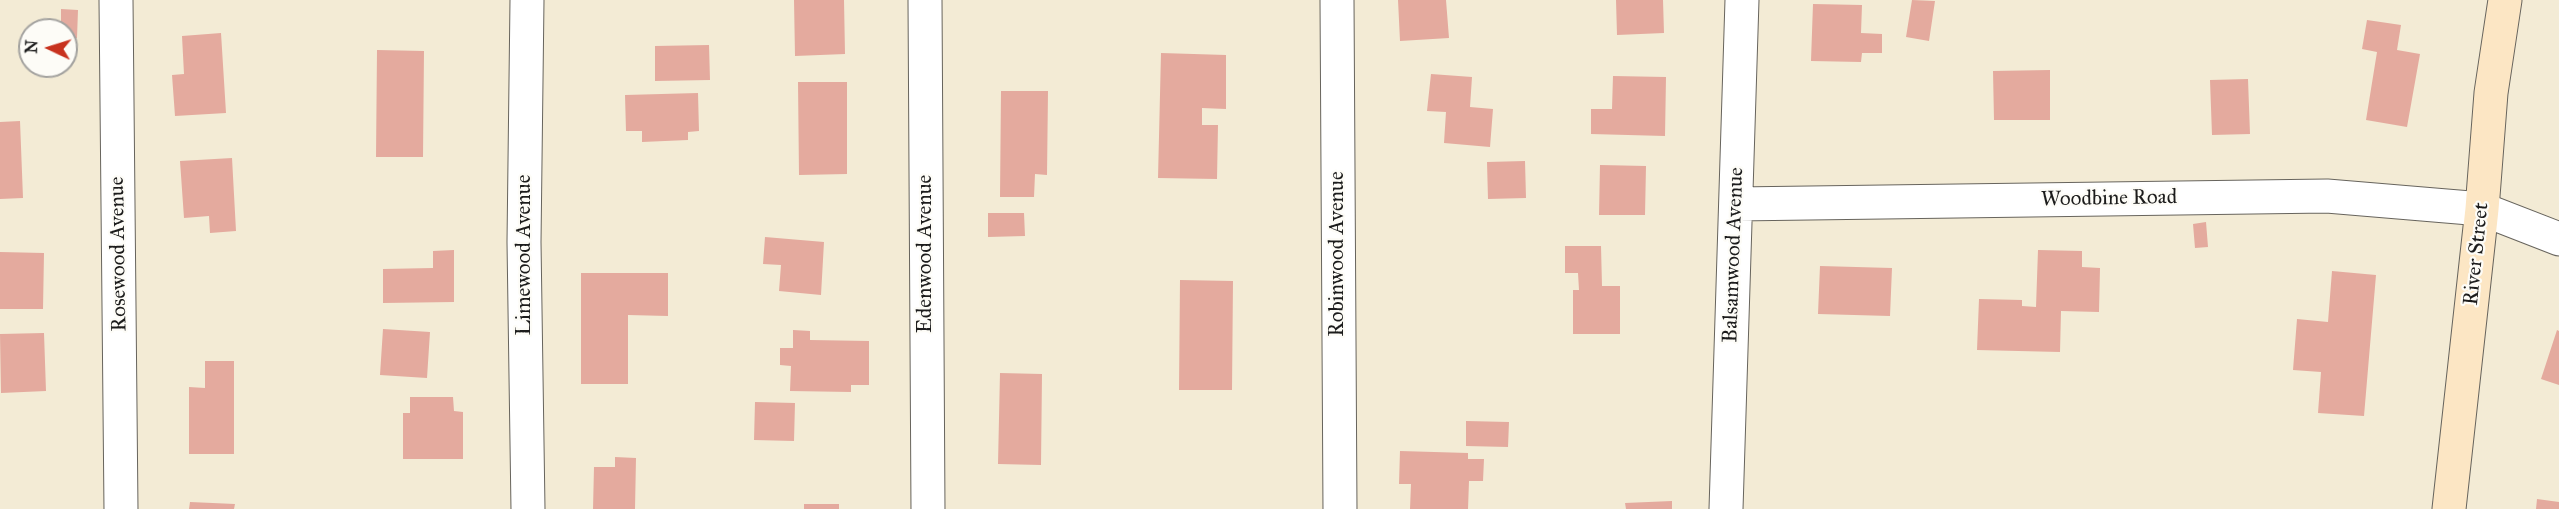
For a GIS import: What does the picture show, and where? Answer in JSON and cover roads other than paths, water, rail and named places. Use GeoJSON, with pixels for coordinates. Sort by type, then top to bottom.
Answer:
{"type":"FeatureCollection","features":[{"type":"Feature","properties":{"kind":"main road","name":"River Street"},"geometry":{"type":"LineString","coordinates":[[2449,509],[2482,209],[2491,93],[2505,0]]}},
{"type":"Feature","properties":{"kind":"street","name":"Rosewood Avenue"},"geometry":{"type":"LineString","coordinates":[[116,0],[121,509]]}},
{"type":"Feature","properties":{"kind":"street","name":"Limewood Avenue"},"geometry":{"type":"LineString","coordinates":[[527,0],[524,242],[528,509]]}},
{"type":"Feature","properties":{"kind":"street","name":"Edenwood Avenue"},"geometry":{"type":"LineString","coordinates":[[925,0],[928,509]]}},
{"type":"Feature","properties":{"kind":"street","name":"Robinwood Avenue"},"geometry":{"type":"LineString","coordinates":[[1337,0],[1340,509]]}},
{"type":"Feature","properties":{"kind":"street","name":"Balsamwood Avenue"},"geometry":{"type":"LineString","coordinates":[[1726,509],[1742,0]]}},
{"type":"Feature","properties":{"kind":"street","name":"Woodbine Road"},"geometry":{"type":"LineString","coordinates":[[1736,204],[2327,196],[2482,209],[2559,239]]}}]}
